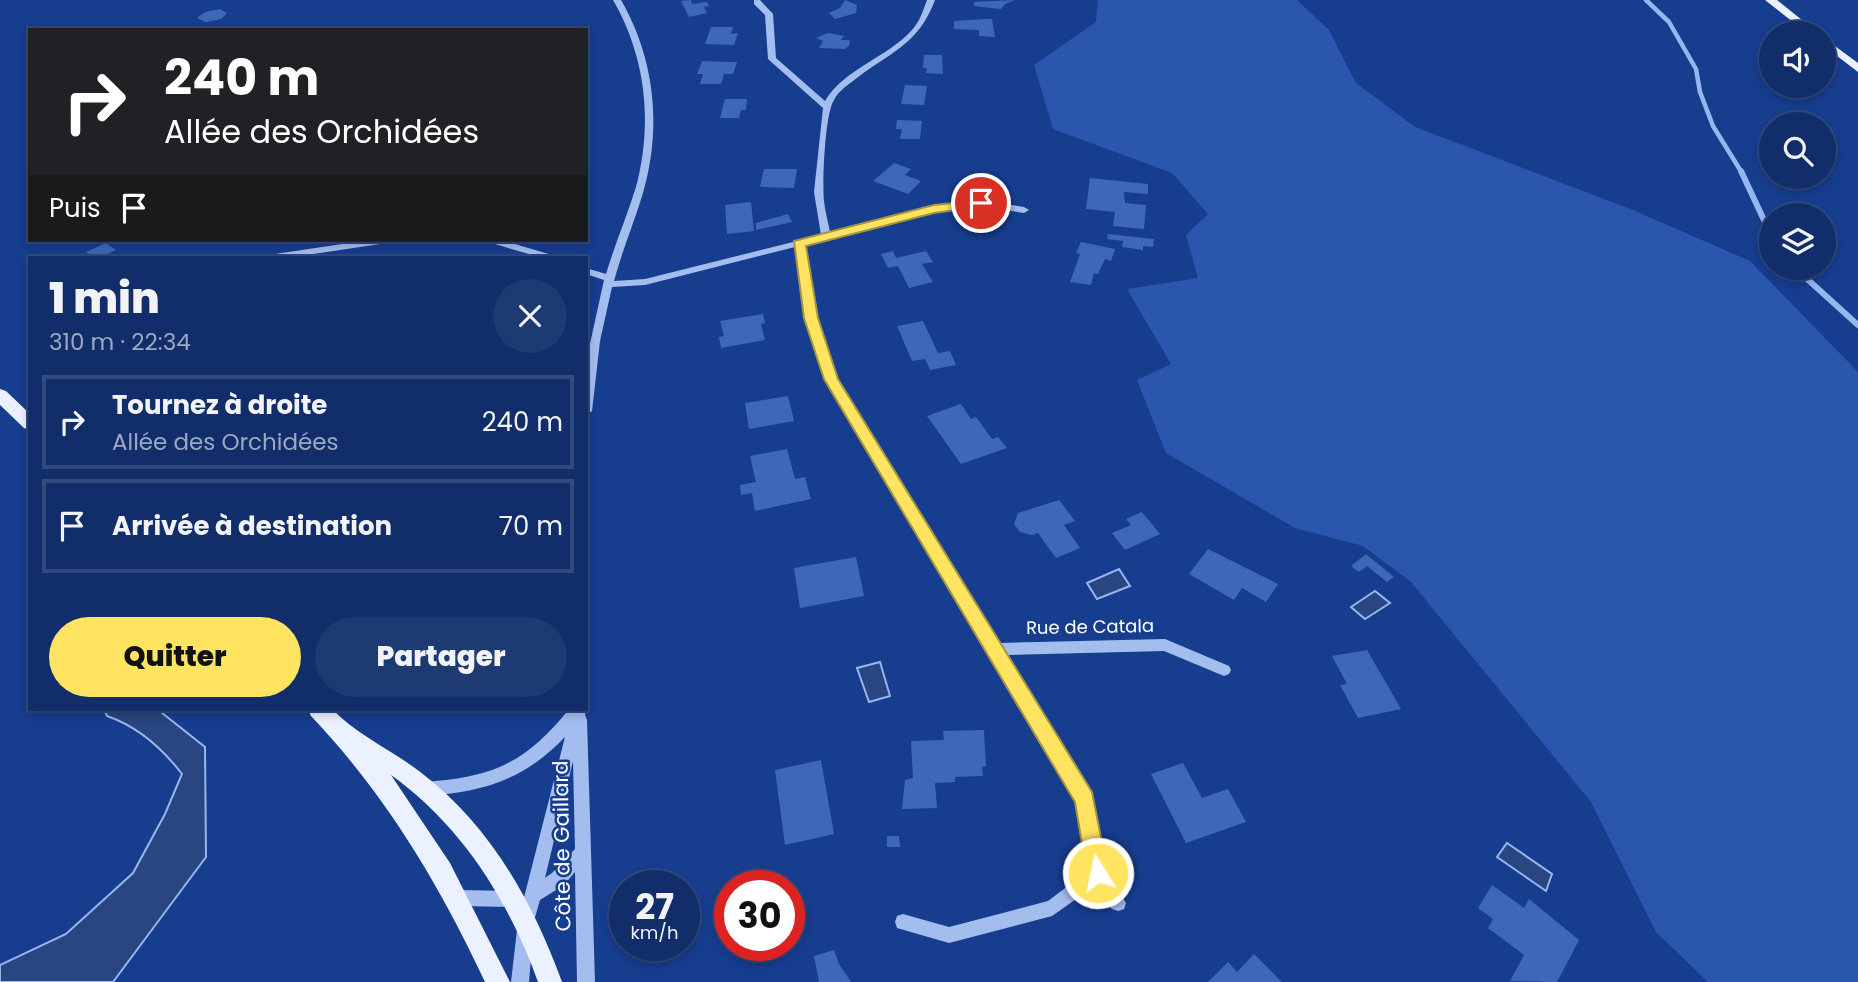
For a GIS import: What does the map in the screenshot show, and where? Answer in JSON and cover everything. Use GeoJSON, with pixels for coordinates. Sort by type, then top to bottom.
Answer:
{"type":"FeatureCollection","features":[{"type":"Feature","properties":{"kind":"main road"},"geometry":{"type":"LineString","coordinates":[[1770,0],[1797,21]]}},
{"type":"Feature","properties":{"kind":"main road"},"geometry":{"type":"LineString","coordinates":[[1836,51],[1858,69]]}},
{"type":"Feature","properties":{"kind":"main road"},"geometry":{"type":"LineString","coordinates":[[0,395],[28,422]]}},
{"type":"Feature","properties":{"kind":"main road"},"geometry":{"type":"LineString","coordinates":[[320,711],[344,734],[399,800],[459,898],[498,982]]}},
{"type":"Feature","properties":{"kind":"main road"},"geometry":{"type":"LineString","coordinates":[[344,734],[424,789],[526,897],[526,922],[550,982]]}},
{"type":"Feature","properties":{"kind":"street"},"geometry":{"type":"LineString","coordinates":[[588,391],[591,360],[610,281],[644,170],[649,110],[643,60],[636,35],[617,0]]}},
{"type":"Feature","properties":{"kind":"street"},"geometry":{"type":"LineString","coordinates":[[826,237],[819,199],[826,106],[856,73],[919,30],[928,16],[932,0]]}},
{"type":"Feature","properties":{"kind":"street"},"geometry":{"type":"LineString","coordinates":[[757,2],[769,14],[772,59],[826,106]]}},
{"type":"Feature","properties":{"kind":"street"},"geometry":{"type":"LineString","coordinates":[[588,272],[610,281],[645,282],[934,209],[981,203],[1024,209]]}},
{"type":"Feature","properties":{"kind":"street"},"geometry":{"type":"LineString","coordinates":[[282,256],[374,242]]}},
{"type":"Feature","properties":{"kind":"street"},"geometry":{"type":"LineString","coordinates":[[498,242],[546,256]]}},
{"type":"Feature","properties":{"kind":"street"},"geometry":{"type":"LineString","coordinates":[[799,244],[811,318],[831,379],[1085,799],[1098,873],[1118,904]]}},
{"type":"Feature","properties":{"kind":"street","name":"Rue de Catala"},"geometry":{"type":"LineString","coordinates":[[994,649],[1165,645],[1224,670]]}},
{"type":"Feature","properties":{"kind":"street"},"geometry":{"type":"LineString","coordinates":[[424,789],[456,789],[499,778],[556,740],[578,711]]}},
{"type":"Feature","properties":{"kind":"street"},"geometry":{"type":"LineString","coordinates":[[526,897],[578,711]]}},
{"type":"Feature","properties":{"kind":"street","name":"Côte de Gaillard"},"geometry":{"type":"LineString","coordinates":[[579,711],[586,982]]}},
{"type":"Feature","properties":{"kind":"street"},"geometry":{"type":"LineString","coordinates":[[459,898],[526,897],[558,879],[583,852]]}},
{"type":"Feature","properties":{"kind":"street"},"geometry":{"type":"LineString","coordinates":[[903,922],[949,935],[1052,908],[1098,873]]}},
{"type":"Feature","properties":{"kind":"street"},"geometry":{"type":"LineString","coordinates":[[520,982],[526,922]]}},
{"type":"Feature","properties":{"kind":"shaded area"},"geometry":{"type":"Polygon","coordinates":[[[1098,0],[1297,0],[1329,30],[1356,83],[1415,127],[1633,210],[1750,261],[1759,270],[1759,280],[1768,280],[1858,372],[1858,982],[1708,982],[1656,932],[1591,802],[1411,582],[1363,546],[1295,528],[1166,453],[1137,380],[1171,364],[1127,289],[1198,278],[1186,235],[1208,214],[1172,173],[1053,129],[1034,65],[1096,22],[1098,0]]]}},
{"type":"Feature","properties":{"kind":"shaded area"},"geometry":{"type":"Polygon","coordinates":[[[1119,569],[1130,586],[1097,599],[1087,583],[1119,569]]]}},
{"type":"Feature","properties":{"kind":"shaded area"},"geometry":{"type":"Polygon","coordinates":[[[1375,591],[1390,603],[1365,619],[1351,607],[1375,591]]]}},
{"type":"Feature","properties":{"kind":"shaded area"},"geometry":{"type":"Polygon","coordinates":[[[880,662],[890,696],[869,702],[857,668],[880,662]]]}},
{"type":"Feature","properties":{"kind":"shaded area"},"geometry":{"type":"Polygon","coordinates":[[[105,711],[160,711],[205,747],[206,857],[113,982],[0,982],[0,965],[66,934],[133,873],[165,814],[182,774],[149,739],[107,716],[105,711]]]}},
{"type":"Feature","properties":{"kind":"shaded area"},"geometry":{"type":"Polygon","coordinates":[[[1507,843],[1552,874],[1546,891],[1497,857],[1507,843]]]}},
{"type":"Feature","properties":{"kind":"building"},"geometry":{"type":"Polygon","coordinates":[[[691,0],[692,4],[707,2],[709,6],[704,7],[707,13],[689,17],[681,1],[691,0]]]}},
{"type":"Feature","properties":{"kind":"building"},"geometry":{"type":"Polygon","coordinates":[[[845,0],[857,5],[856,13],[835,19],[829,13],[840,8],[845,0]]]}},
{"type":"Feature","properties":{"kind":"building"},"geometry":{"type":"Polygon","coordinates":[[[1015,0],[1001,9],[974,6],[974,2],[1015,0]]]}},
{"type":"Feature","properties":{"kind":"building"},"geometry":{"type":"Polygon","coordinates":[[[220,9],[227,13],[221,19],[206,22],[197,18],[205,12],[220,9]]]}},
{"type":"Feature","properties":{"kind":"building"},"geometry":{"type":"Polygon","coordinates":[[[992,19],[995,37],[979,36],[979,30],[954,29],[954,21],[992,19]]]}},
{"type":"Feature","properties":{"kind":"building"},"geometry":{"type":"Polygon","coordinates":[[[711,27],[733,27],[731,34],[738,33],[734,45],[705,44],[711,27]]]}},
{"type":"Feature","properties":{"kind":"building"},"geometry":{"type":"Polygon","coordinates":[[[828,33],[844,36],[841,40],[850,40],[849,46],[845,49],[819,48],[823,41],[816,38],[828,33]]]}},
{"type":"Feature","properties":{"kind":"building"},"geometry":{"type":"Polygon","coordinates":[[[924,55],[942,55],[943,74],[926,73],[927,68],[923,68],[924,55]]]}},
{"type":"Feature","properties":{"kind":"building"},"geometry":{"type":"Polygon","coordinates":[[[702,61],[737,62],[733,74],[724,74],[721,84],[700,84],[703,74],[697,74],[702,61]]]}},
{"type":"Feature","properties":{"kind":"building"},"geometry":{"type":"Polygon","coordinates":[[[905,85],[927,86],[924,105],[901,104],[905,85]]]}},
{"type":"Feature","properties":{"kind":"building"},"geometry":{"type":"Polygon","coordinates":[[[725,99],[747,99],[746,110],[741,110],[739,118],[720,118],[725,99]]]}},
{"type":"Feature","properties":{"kind":"building"},"geometry":{"type":"Polygon","coordinates":[[[897,120],[922,121],[920,139],[900,139],[902,129],[896,129],[897,120]]]}},
{"type":"Feature","properties":{"kind":"building"},"geometry":{"type":"Polygon","coordinates":[[[894,163],[911,169],[905,175],[921,181],[908,194],[873,181],[894,163]]]}},
{"type":"Feature","properties":{"kind":"building"},"geometry":{"type":"Polygon","coordinates":[[[764,169],[797,169],[794,188],[760,187],[764,169]]]}},
{"type":"Feature","properties":{"kind":"building"},"geometry":{"type":"Polygon","coordinates":[[[1090,178],[1148,184],[1148,194],[1124,192],[1125,203],[1146,205],[1144,229],[1113,226],[1115,212],[1086,209],[1090,178]]]}},
{"type":"Feature","properties":{"kind":"building"},"geometry":{"type":"Polygon","coordinates":[[[968,179],[982,182],[973,198],[958,195],[968,179]]]}},
{"type":"Feature","properties":{"kind":"building"},"geometry":{"type":"Polygon","coordinates":[[[751,202],[754,231],[727,234],[725,205],[751,202]]]}},
{"type":"Feature","properties":{"kind":"building"},"geometry":{"type":"Polygon","coordinates":[[[788,214],[792,222],[756,230],[756,223],[788,214]]]}},
{"type":"Feature","properties":{"kind":"building"},"geometry":{"type":"Polygon","coordinates":[[[1108,234],[1154,239],[1153,247],[1143,246],[1143,250],[1122,247],[1123,241],[1107,239],[1108,234]]]}},
{"type":"Feature","properties":{"kind":"building"},"geometry":{"type":"Polygon","coordinates":[[[1081,242],[1115,249],[1111,261],[1105,259],[1098,274],[1094,273],[1091,285],[1070,282],[1080,254],[1076,253],[1081,242]]]}},
{"type":"Feature","properties":{"kind":"building"},"geometry":{"type":"Polygon","coordinates":[[[106,243],[116,250],[103,256],[88,256],[86,252],[106,243]]]}},
{"type":"Feature","properties":{"kind":"building"},"geometry":{"type":"Polygon","coordinates":[[[893,251],[896,258],[926,251],[933,262],[922,264],[933,282],[909,288],[898,266],[888,268],[881,254],[893,251]]]}},
{"type":"Feature","properties":{"kind":"building"},"geometry":{"type":"Polygon","coordinates":[[[763,314],[765,323],[761,324],[765,340],[721,348],[719,337],[724,336],[720,321],[763,314]]]}},
{"type":"Feature","properties":{"kind":"building"},"geometry":{"type":"Polygon","coordinates":[[[923,321],[938,353],[950,351],[956,365],[930,370],[925,359],[912,361],[897,326],[923,321]]]}},
{"type":"Feature","properties":{"kind":"building"},"geometry":{"type":"Polygon","coordinates":[[[788,396],[794,421],[749,429],[745,403],[788,396]]]}},
{"type":"Feature","properties":{"kind":"building"},"geometry":{"type":"Polygon","coordinates":[[[961,404],[971,419],[976,417],[992,439],[998,437],[1007,448],[961,464],[927,416],[961,404]]]}},
{"type":"Feature","properties":{"kind":"building"},"geometry":{"type":"Polygon","coordinates":[[[787,449],[795,479],[805,477],[811,499],[755,511],[752,493],[741,495],[740,485],[756,482],[750,456],[787,449]]]}},
{"type":"Feature","properties":{"kind":"building"},"geometry":{"type":"Polygon","coordinates":[[[1059,500],[1075,521],[1064,525],[1080,548],[1056,558],[1038,533],[1032,535],[1020,532],[1014,524],[1018,513],[1059,500]]]}},
{"type":"Feature","properties":{"kind":"building"},"geometry":{"type":"Polygon","coordinates":[[[1142,512],[1160,534],[1125,550],[1112,533],[1131,525],[1126,519],[1142,512]]]}},
{"type":"Feature","properties":{"kind":"building"},"geometry":{"type":"Polygon","coordinates":[[[1208,549],[1278,584],[1266,602],[1242,588],[1234,600],[1189,574],[1208,549]]]}},
{"type":"Feature","properties":{"kind":"building"},"geometry":{"type":"Polygon","coordinates":[[[1366,554],[1394,577],[1387,582],[1367,566],[1359,572],[1351,566],[1366,554]]]}},
{"type":"Feature","properties":{"kind":"building"},"geometry":{"type":"Polygon","coordinates":[[[856,557],[864,596],[800,608],[794,568],[856,557]]]}},
{"type":"Feature","properties":{"kind":"building"},"geometry":{"type":"Polygon","coordinates":[[[1367,650],[1401,709],[1358,718],[1340,685],[1347,684],[1332,656],[1367,650]]]}},
{"type":"Feature","properties":{"kind":"building"},"geometry":{"type":"Polygon","coordinates":[[[984,730],[986,766],[982,767],[983,776],[955,777],[955,782],[935,783],[937,808],[902,809],[905,780],[913,778],[911,741],[944,740],[943,731],[984,730]]]}},
{"type":"Feature","properties":{"kind":"building"},"geometry":{"type":"Polygon","coordinates":[[[821,760],[834,834],[785,845],[775,770],[821,760]]]}},
{"type":"Feature","properties":{"kind":"building"},"geometry":{"type":"Polygon","coordinates":[[[1183,763],[1202,798],[1228,789],[1246,822],[1186,843],[1151,774],[1183,763]]]}},
{"type":"Feature","properties":{"kind":"building"},"geometry":{"type":"Polygon","coordinates":[[[887,836],[899,836],[900,847],[887,847],[887,836]]]}},
{"type":"Feature","properties":{"kind":"building"},"geometry":{"type":"Polygon","coordinates":[[[1492,885],[1524,908],[1529,899],[1579,940],[1557,982],[1510,981],[1524,955],[1488,928],[1493,919],[1478,908],[1492,885]]]}},
{"type":"Feature","properties":{"kind":"building"},"geometry":{"type":"Polygon","coordinates":[[[834,950],[839,964],[851,982],[819,982],[814,956],[834,950]]]}},
{"type":"Feature","properties":{"kind":"building"},"geometry":{"type":"Polygon","coordinates":[[[1254,954],[1282,982],[1208,982],[1228,962],[1237,972],[1254,954]]]}},
{"type":"Feature","properties":{"kind":"waterway"},"geometry":{"type":"LineString","coordinates":[[1646,0],[1669,22],[1696,69],[1700,92],[1713,126],[1742,173]]}},
{"type":"Feature","properties":{"kind":"waterway"},"geometry":{"type":"LineString","coordinates":[[1742,173],[1759,209]]}},
{"type":"Feature","properties":{"kind":"waterway"},"geometry":{"type":"LineString","coordinates":[[1808,280],[1858,325]]}},
{"type":"Feature","properties":{"kind":"route"},"geometry":{"type":"LineString","coordinates":[[981,203],[934,209],[799,244],[811,318],[831,379],[1085,799],[1098,873]]}}]}
